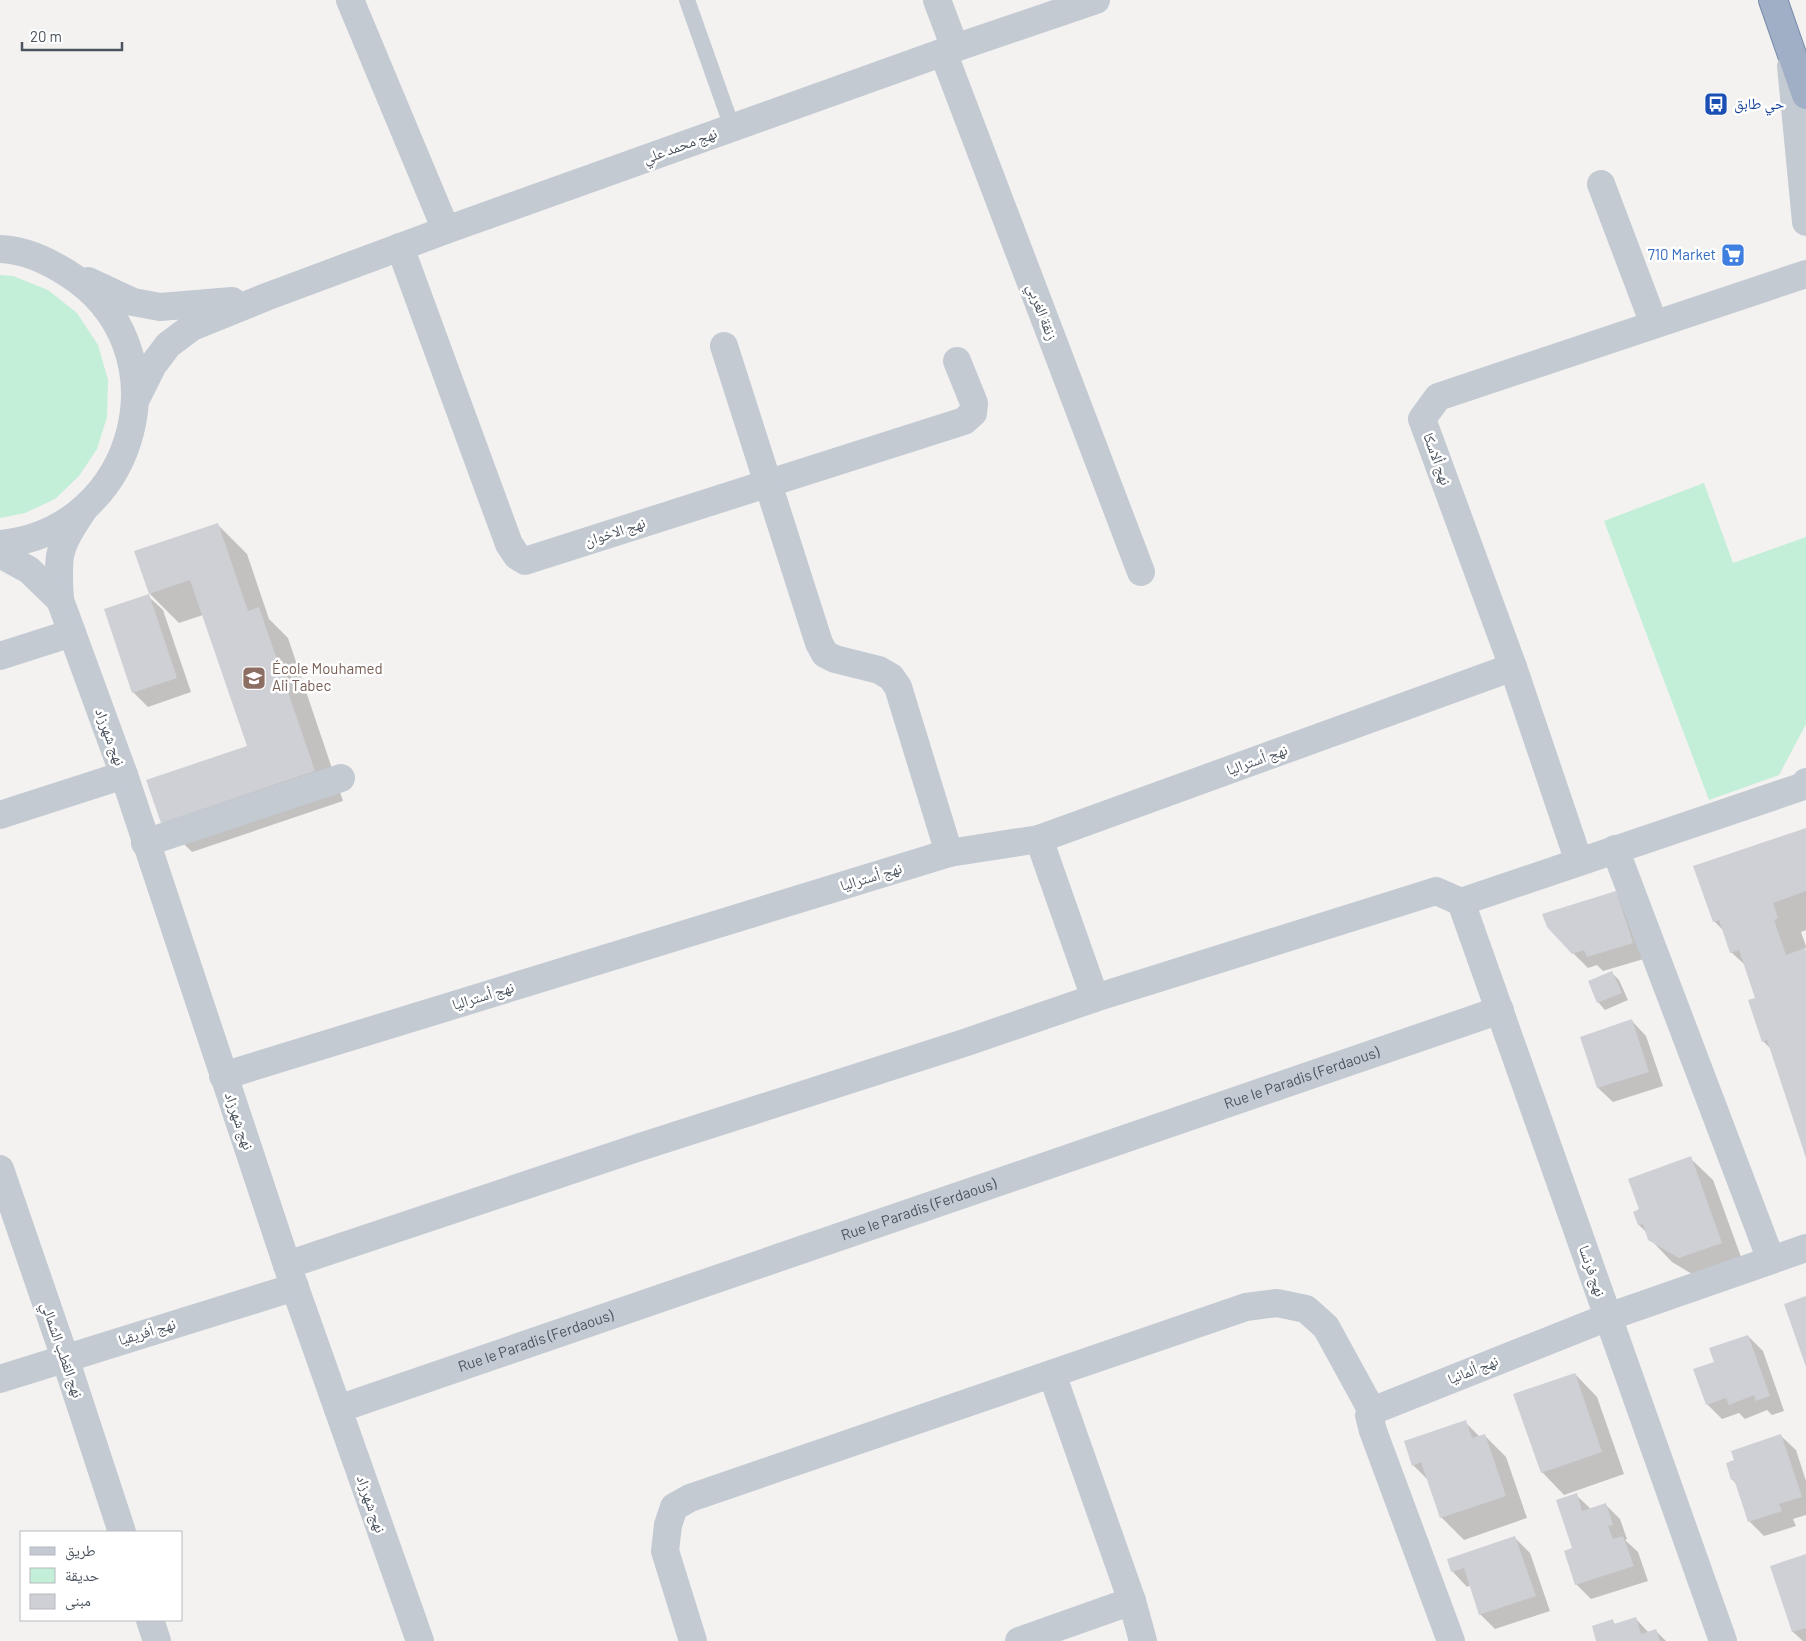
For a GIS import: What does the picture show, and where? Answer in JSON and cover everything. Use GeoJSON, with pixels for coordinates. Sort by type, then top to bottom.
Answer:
{"type":"FeatureCollection","features":[{"type":"Feature","properties":{"kind":"highway"},"geometry":{"type":"LineString","coordinates":[[1773,0],[1806,95]]}},
{"type":"Feature","properties":{"kind":"street"},"geometry":{"type":"LineString","coordinates":[[350,0],[446,230]]}},
{"type":"Feature","properties":{"kind":"street","name":"زنقة الغربي"},"geometry":{"type":"LineString","coordinates":[[937,0],[949,50],[1141,572]]}},
{"type":"Feature","properties":{"kind":"street","name":"نهج محمد علي"},"geometry":{"type":"LineString","coordinates":[[266,297],[446,230],[949,50],[1096,0]]}},
{"type":"Feature","properties":{"kind":"street"},"geometry":{"type":"LineString","coordinates":[[1789,47],[1806,222]]}},
{"type":"Feature","properties":{"kind":"street"},"geometry":{"type":"LineString","coordinates":[[1601,184],[1654,324]]}},
{"type":"Feature","properties":{"kind":"street","name":"نهج الاخوان"},"geometry":{"type":"LineString","coordinates":[[400,247],[509,544],[517,556],[525,561],[964,421],[973,413],[974,403],[957,361]]}},
{"type":"Feature","properties":{"kind":"street"},"geometry":{"type":"LineString","coordinates":[[0,249],[14,250],[51,262],[84,283],[109,312],[124,339],[133,368],[136,399],[132,429],[122,458],[106,484],[84,509],[67,537],[60,554],[60,600]]}},
{"type":"Feature","properties":{"kind":"street"},"geometry":{"type":"LineString","coordinates":[[62,270],[133,302],[160,307],[187,306],[266,297]]}},
{"type":"Feature","properties":{"kind":"street","name":"نهج ألاسكا"},"geometry":{"type":"LineString","coordinates":[[1579,862],[1513,667],[1422,419],[1438,396],[1806,274]]}},
{"type":"Feature","properties":{"kind":"street"},"geometry":{"type":"LineString","coordinates":[[136,399],[152,364],[168,345],[192,327],[266,297]]}},
{"type":"Feature","properties":{"kind":"street"},"geometry":{"type":"LineString","coordinates":[[724,346],[819,643],[825,654],[835,659],[879,670],[891,677],[898,687],[948,853]]}},
{"type":"Feature","properties":{"kind":"street"},"geometry":{"type":"LineString","coordinates":[[0,544],[32,538],[60,525],[84,509]]}},
{"type":"Feature","properties":{"kind":"street"},"geometry":{"type":"LineString","coordinates":[[0,554],[29,570],[60,600]]}},
{"type":"Feature","properties":{"kind":"street","name":"نهج شهرزاد"},"geometry":{"type":"LineString","coordinates":[[60,600],[124,776],[291,1276],[420,1641]]}},
{"type":"Feature","properties":{"kind":"street"},"geometry":{"type":"LineString","coordinates":[[0,656],[72,633]]}},
{"type":"Feature","properties":{"kind":"street","name":"نهج أستراليا"},"geometry":{"type":"LineString","coordinates":[[224,1076],[948,853],[1039,839],[1513,667]]}},
{"type":"Feature","properties":{"kind":"street"},"geometry":{"type":"LineString","coordinates":[[0,815],[124,776]]}},
{"type":"Feature","properties":{"kind":"street"},"geometry":{"type":"LineString","coordinates":[[145,842],[341,778]]}},
{"type":"Feature","properties":{"kind":"street"},"geometry":{"type":"LineString","coordinates":[[1461,902],[1804,786],[1806,782]]}},
{"type":"Feature","properties":{"kind":"street"},"geometry":{"type":"LineString","coordinates":[[1039,839],[1095,998]]}},
{"type":"Feature","properties":{"kind":"street"},"geometry":{"type":"LineString","coordinates":[[1615,849],[1772,1260]]}},
{"type":"Feature","properties":{"kind":"street","name":"نهج أفريقيا"},"geometry":{"type":"LineString","coordinates":[[0,1378],[65,1358],[640,1147],[954,1046],[1095,998],[1436,891],[1461,902]]}},
{"type":"Feature","properties":{"kind":"street","name":"نهج فرنسا"},"geometry":{"type":"LineString","coordinates":[[1461,902],[1724,1641]]}},
{"type":"Feature","properties":{"kind":"street","name":"Rue le Paradis (Ferdaous)"},"geometry":{"type":"LineString","coordinates":[[338,1409],[1500,1010]]}},
{"type":"Feature","properties":{"kind":"street","name":"نهج القطب الشمالي"},"geometry":{"type":"LineString","coordinates":[[0,1168],[122,1531]]}},
{"type":"Feature","properties":{"kind":"street","name":"نهج ألمانيا"},"geometry":{"type":"LineString","coordinates":[[1372,1411],[1608,1317],[1806,1248]]}},
{"type":"Feature","properties":{"kind":"street"},"geometry":{"type":"LineString","coordinates":[[694,1641],[665,1551],[668,1525],[674,1507],[690,1498],[1246,1307],[1277,1303],[1306,1309],[1326,1327],[1372,1411],[1369,1415],[1373,1431],[1452,1641]]}},
{"type":"Feature","properties":{"kind":"street"},"geometry":{"type":"LineString","coordinates":[[1052,1374],[1132,1601],[1142,1641]]}},
{"type":"Feature","properties":{"kind":"street"},"geometry":{"type":"LineString","coordinates":[[1019,1641],[1132,1601]]}},
{"type":"Feature","properties":{"kind":"street"},"geometry":{"type":"LineString","coordinates":[[150,1621],[157,1641]]}},
{"type":"Feature","properties":{"kind":"lane"},"geometry":{"type":"LineString","coordinates":[[688,0],[732,128]]}},
{"type":"Feature","properties":{"kind":"green space"},"geometry":{"type":"Polygon","coordinates":[[[0,275],[13,276],[48,290],[77,313],[98,345],[108,380],[107,417],[97,449],[79,476],[55,499],[25,513],[0,518],[0,275]]]}},
{"type":"Feature","properties":{"kind":"green space"},"geometry":{"type":"Polygon","coordinates":[[[1704,483],[1733,563],[1806,537],[1806,724],[1779,775],[1709,800],[1604,521],[1704,483]]]}},
{"type":"Feature","properties":{"kind":"building","name":"École Mouhamed Ali Tabec"},"geometry":{"type":"Polygon","coordinates":[[[218,523],[248,611],[259,607],[315,771],[161,823],[146,780],[247,746],[190,580],[149,594],[134,551],[218,523]]]}},
{"type":"Feature","properties":{"kind":"building"},"geometry":{"type":"Polygon","coordinates":[[[149,594],[177,678],[132,693],[104,609],[149,594]]]}},
{"type":"Feature","properties":{"kind":"building"},"geometry":{"type":"Polygon","coordinates":[[[1806,828],[1806,891],[1773,903],[1778,918],[1774,920],[1786,955],[1805,948],[1806,952],[1806,1158],[1767,1040],[1762,1042],[1748,1000],[1755,998],[1739,950],[1730,953],[1719,920],[1713,922],[1693,866],[1806,828]]]}},
{"type":"Feature","properties":{"kind":"building"},"geometry":{"type":"Polygon","coordinates":[[[1616,891],[1633,943],[1587,957],[1584,950],[1572,954],[1547,927],[1542,914],[1616,891]]]}},
{"type":"Feature","properties":{"kind":"building"},"geometry":{"type":"Polygon","coordinates":[[[1612,971],[1622,993],[1597,1003],[1588,981],[1612,971]]]}},
{"type":"Feature","properties":{"kind":"building"},"geometry":{"type":"Polygon","coordinates":[[[1632,1019],[1649,1072],[1597,1088],[1580,1037],[1632,1019]]]}},
{"type":"Feature","properties":{"kind":"building"},"geometry":{"type":"Polygon","coordinates":[[[1691,1156],[1722,1243],[1679,1258],[1648,1240],[1643,1224],[1638,1225],[1633,1212],[1639,1209],[1628,1179],[1691,1156]]]}},
{"type":"Feature","properties":{"kind":"building"},"geometry":{"type":"Polygon","coordinates":[[[1806,1296],[1806,1367],[1784,1304],[1806,1296]]]}},
{"type":"Feature","properties":{"kind":"building"},"geometry":{"type":"Polygon","coordinates":[[[1748,1335],[1770,1396],[1756,1401],[1754,1395],[1729,1405],[1726,1398],[1706,1405],[1693,1369],[1714,1362],[1709,1348],[1748,1335]]]}},
{"type":"Feature","properties":{"kind":"building"},"geometry":{"type":"Polygon","coordinates":[[[1575,1373],[1602,1452],[1541,1473],[1513,1394],[1575,1373]]]}},
{"type":"Feature","properties":{"kind":"building"},"geometry":{"type":"Polygon","coordinates":[[[1466,1420],[1472,1438],[1485,1434],[1506,1496],[1440,1518],[1421,1462],[1412,1466],[1404,1441],[1466,1420]]]}},
{"type":"Feature","properties":{"kind":"building"},"geometry":{"type":"Polygon","coordinates":[[[1781,1434],[1802,1497],[1779,1504],[1782,1511],[1748,1522],[1734,1479],[1731,1480],[1726,1463],[1734,1460],[1731,1451],[1781,1434]]]}},
{"type":"Feature","properties":{"kind":"building"},"geometry":{"type":"Polygon","coordinates":[[[1577,1493],[1582,1511],[1606,1503],[1613,1525],[1608,1526],[1613,1539],[1623,1536],[1634,1566],[1575,1585],[1564,1551],[1572,1548],[1556,1500],[1577,1493]]]}},
{"type":"Feature","properties":{"kind":"building"},"geometry":{"type":"Polygon","coordinates":[[[1515,1536],[1536,1596],[1479,1615],[1464,1568],[1451,1572],[1447,1559],[1515,1536]]]}},
{"type":"Feature","properties":{"kind":"building"},"geometry":{"type":"Polygon","coordinates":[[[1806,1554],[1806,1628],[1792,1632],[1770,1566],[1806,1554]]]}},
{"type":"Feature","properties":{"kind":"building"},"geometry":{"type":"Polygon","coordinates":[[[1636,1617],[1641,1634],[1656,1629],[1660,1641],[1596,1641],[1592,1626],[1613,1619],[1614,1624],[1636,1617]]]}},
{"type":"Feature","properties":{"kind":"place","name":"حي طابق"},"geometry":{"type":"Point","coordinates":[1716,104]}},
{"type":"Feature","properties":{"kind":"place","name":"710 Market"},"geometry":{"type":"Point","coordinates":[1733,255]}},
{"type":"Feature","properties":{"kind":"place","name":"École Mouhamed Ali Tabec"},"geometry":{"type":"Point","coordinates":[254,678]}}]}
